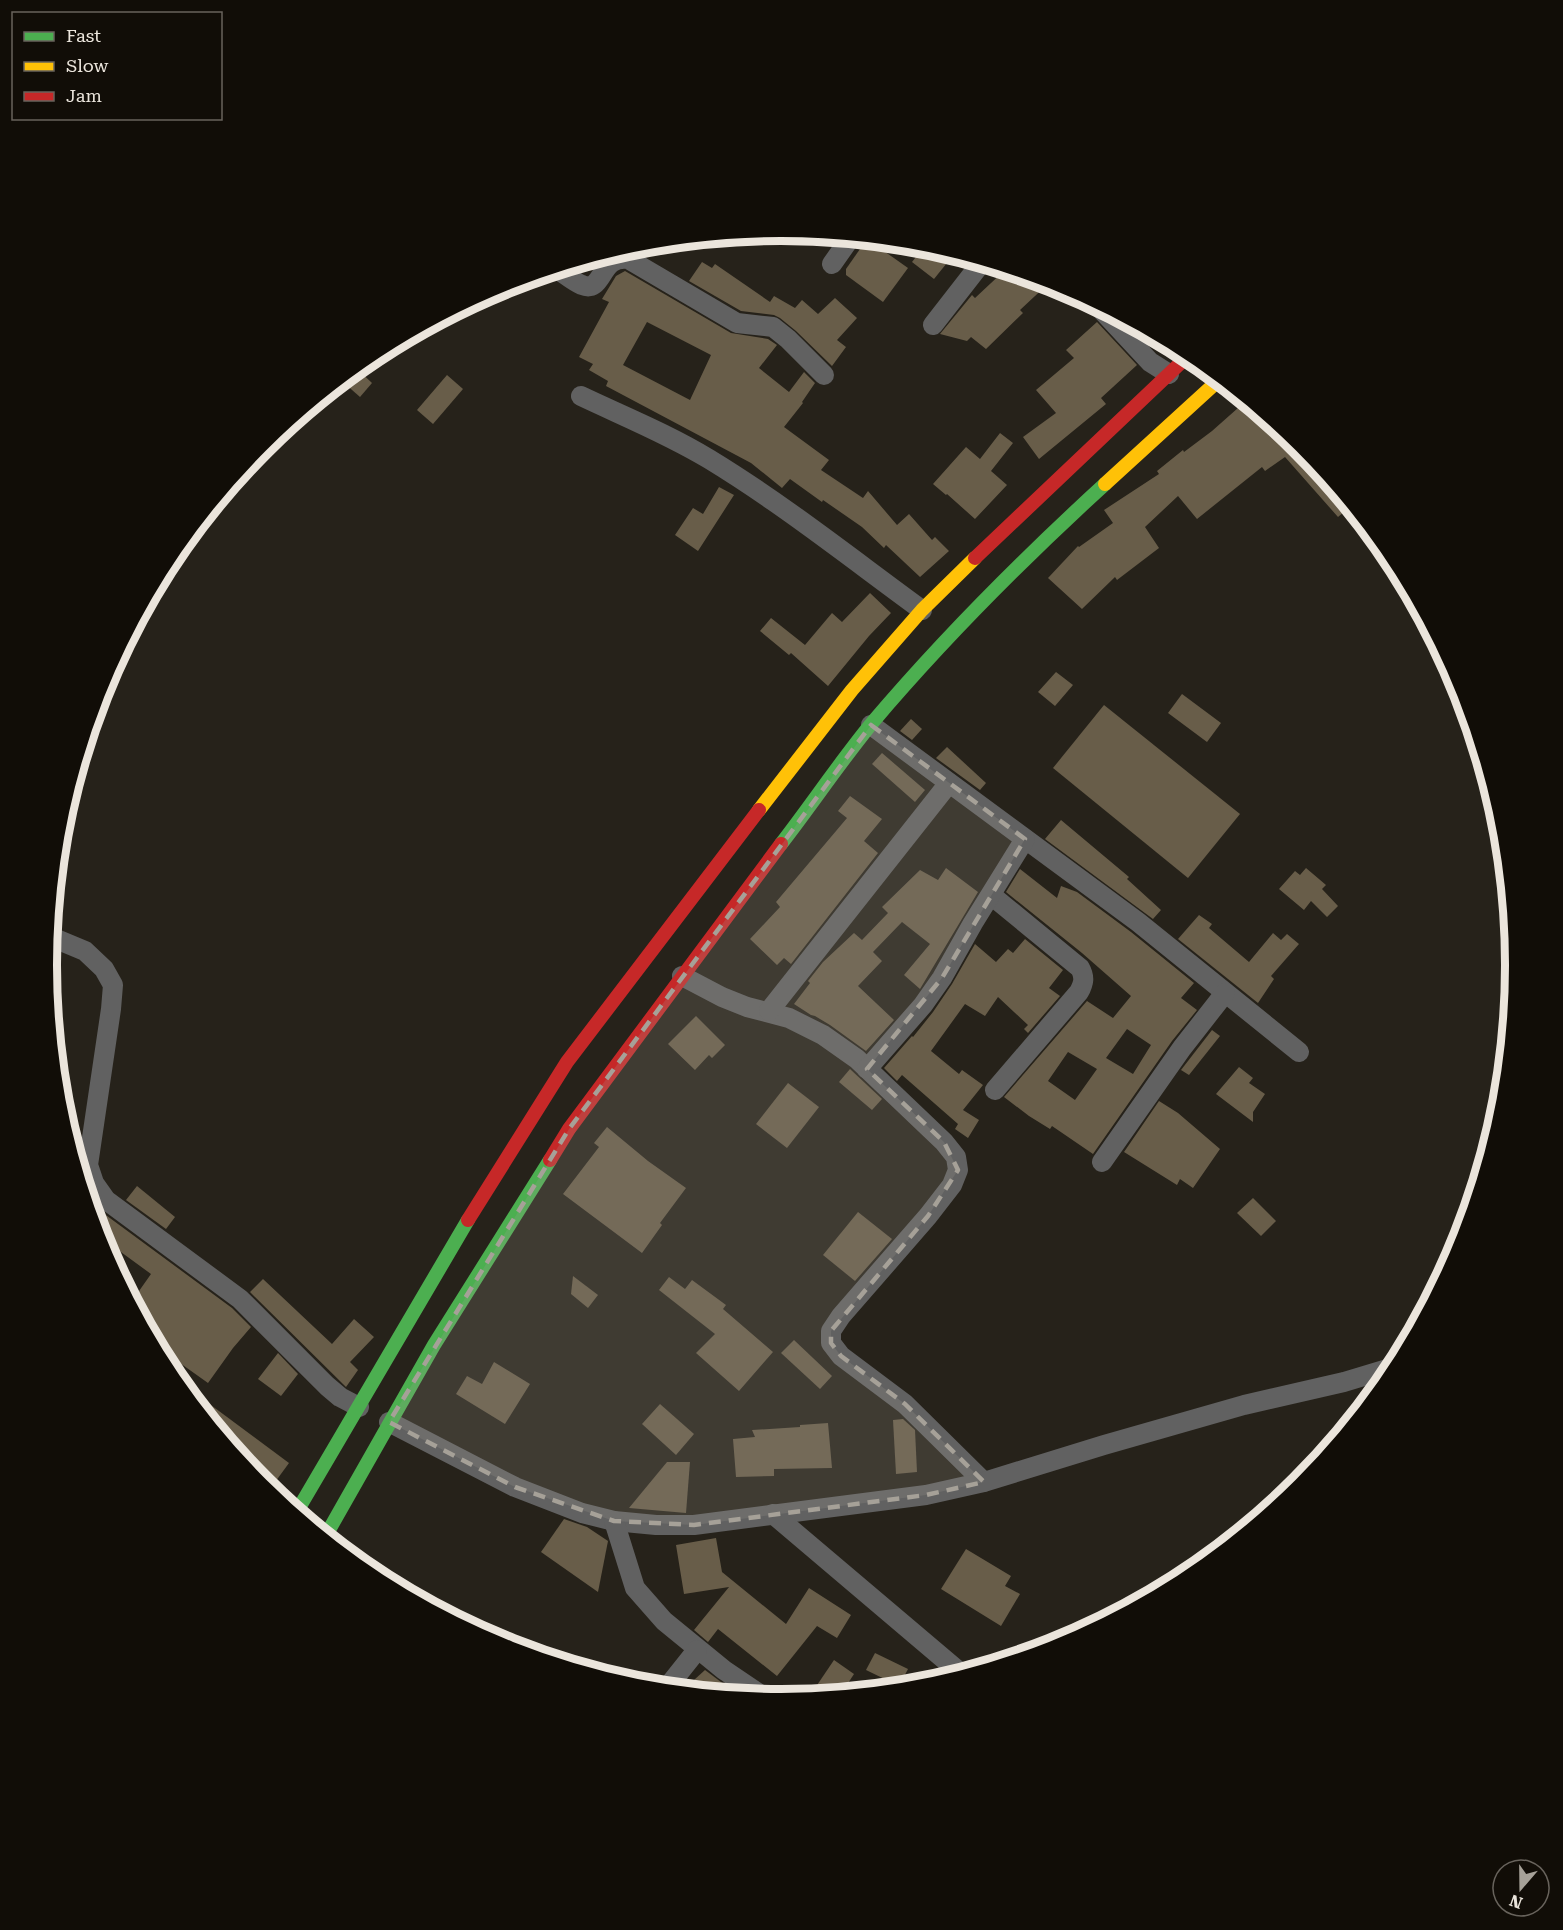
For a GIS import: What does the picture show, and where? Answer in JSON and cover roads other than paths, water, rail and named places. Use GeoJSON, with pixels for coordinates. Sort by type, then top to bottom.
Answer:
{"type":"FeatureCollection","features":[{"type":"Feature","properties":{"kind":"highway"},"geometry":{"type":"LineString","coordinates":[[300,1506],[466,1223],[567,1062],[800,754],[922,610],[1003,530],[1182,362]]}},
{"type":"Feature","properties":{"kind":"highway"},"geometry":{"type":"LineString","coordinates":[[329,1531],[434,1345],[569,1129],[871,725],[929,659],[1039,544],[1214,384]]}},
{"type":"Feature","properties":{"kind":"street"},"geometry":{"type":"LineString","coordinates":[[832,264],[846,244]]}},
{"type":"Feature","properties":{"kind":"street"},"geometry":{"type":"LineString","coordinates":[[622,258],[628,259],[737,323],[773,327],[824,375]]}},
{"type":"Feature","properties":{"kind":"street"},"geometry":{"type":"LineString","coordinates":[[565,274],[583,286],[590,287],[616,260]]}},
{"type":"Feature","properties":{"kind":"street"},"geometry":{"type":"LineString","coordinates":[[933,325],[978,268]]}},
{"type":"Feature","properties":{"kind":"street"},"geometry":{"type":"LineString","coordinates":[[1111,320],[1150,362],[1169,374]]}},
{"type":"Feature","properties":{"kind":"street"},"geometry":{"type":"LineString","coordinates":[[581,396],[707,457],[922,610]]}},
{"type":"Feature","properties":{"kind":"street"},"geometry":{"type":"LineString","coordinates":[[871,725],[1147,928],[1299,1052]]}},
{"type":"Feature","properties":{"kind":"street"},"geometry":{"type":"LineString","coordinates":[[769,1011],[949,783]]}},
{"type":"Feature","properties":{"kind":"street"},"geometry":{"type":"LineString","coordinates":[[867,1069],[929,996],[949,968],[954,955],[1025,839]]}},
{"type":"Feature","properties":{"kind":"street"},"geometry":{"type":"LineString","coordinates":[[991,895],[1080,968],[1084,974],[1084,983],[1079,992],[995,1090]]}},
{"type":"Feature","properties":{"kind":"street"},"geometry":{"type":"LineString","coordinates":[[58,940],[85,951],[104,969],[113,985],[90,1140],[87,1172]]}},
{"type":"Feature","properties":{"kind":"street"},"geometry":{"type":"LineString","coordinates":[[682,976],[722,997],[789,1018],[823,1035],[867,1069],[944,1142],[956,1157],[958,1170],[952,1185],[841,1316],[831,1331],[831,1343],[841,1356],[905,1404],[984,1482]]}},
{"type":"Feature","properties":{"kind":"street"},"geometry":{"type":"LineString","coordinates":[[1102,1162],[1182,1048],[1225,993]]}},
{"type":"Feature","properties":{"kind":"street"},"geometry":{"type":"LineString","coordinates":[[90,1182],[106,1200],[240,1299],[327,1386],[359,1407]]}},
{"type":"Feature","properties":{"kind":"street"},"geometry":{"type":"LineString","coordinates":[[389,1422],[515,1487],[582,1513],[614,1521],[656,1525],[694,1524],[926,1495],[984,1482],[1125,1439],[1382,1370]]}},
{"type":"Feature","properties":{"kind":"street"},"geometry":{"type":"LineString","coordinates":[[773,1514],[955,1668]]}},
{"type":"Feature","properties":{"kind":"street"},"geometry":{"type":"LineString","coordinates":[[614,1521],[635,1588],[664,1621],[697,1650],[752,1689]]}},
{"type":"Feature","properties":{"kind":"street"},"geometry":{"type":"LineString","coordinates":[[672,1681],[697,1650]]}}]}
